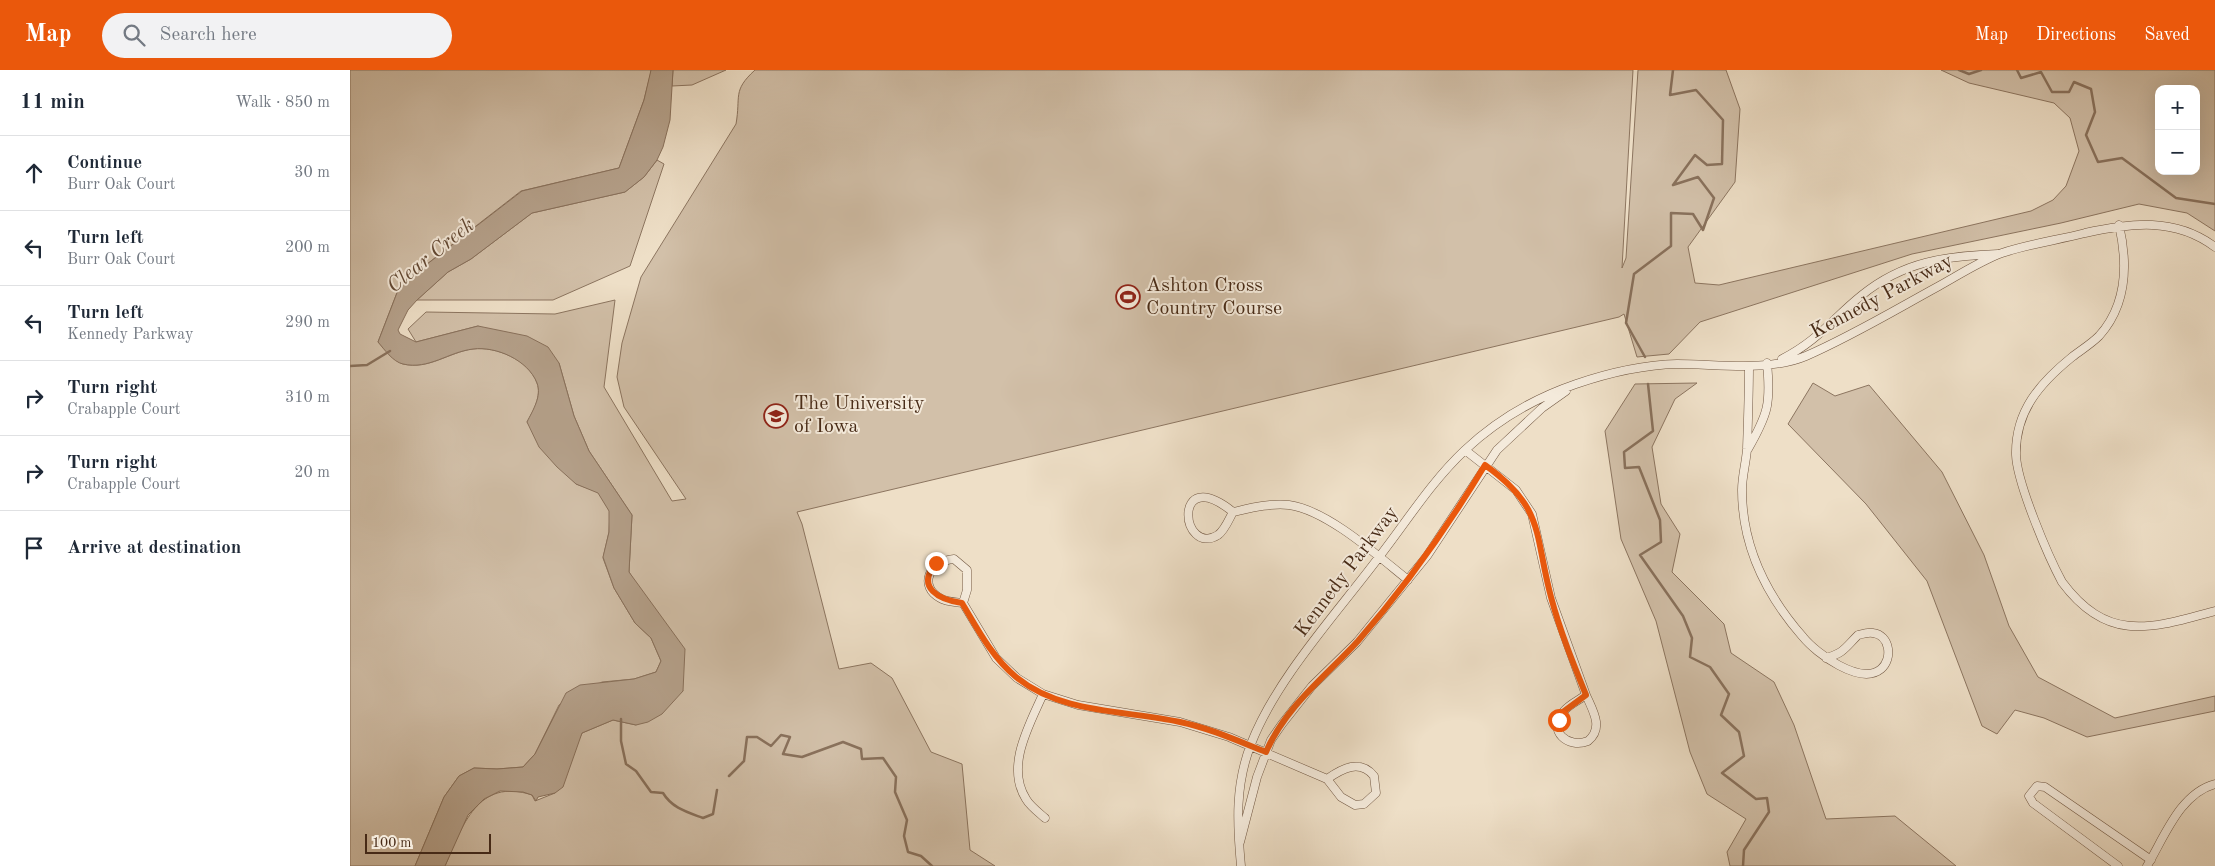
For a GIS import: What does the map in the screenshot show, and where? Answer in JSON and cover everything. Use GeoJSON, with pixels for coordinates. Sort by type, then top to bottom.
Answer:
{"type":"FeatureCollection","features":[{"type":"Feature","properties":{"kind":"street","name":"Kennedy Parkway"},"geometry":{"type":"LineString","coordinates":[[1776,362],[1810,344],[1861,296],[1884,278],[1910,266],[1946,257],[2001,254],[2119,226],[2140,223],[2169,226],[2198,236],[2215,247]]}},
{"type":"Feature","properties":{"kind":"street"},"geometry":{"type":"LineString","coordinates":[[2119,226],[2125,268],[2120,299],[2107,325],[2098,337],[2051,374],[2040,385],[2029,403],[2020,424],[2017,440],[2016,455],[2020,481],[2062,582],[2070,593],[2090,611],[2117,624],[2143,627],[2156,627],[2215,611]]}},
{"type":"Feature","properties":{"kind":"street","name":"Kennedy Parkway"},"geometry":{"type":"LineString","coordinates":[[1241,866],[1237,801],[1242,771],[1250,746],[1271,703],[1335,613],[1430,489],[1465,450],[1495,425],[1514,413],[1577,384],[1642,367],[1678,364],[1749,366],[1800,358],[1838,342],[2001,254]]}},
{"type":"Feature","properties":{"kind":"street"},"geometry":{"type":"LineString","coordinates":[[1747,451],[1767,413],[1770,395],[1767,363]]}},
{"type":"Feature","properties":{"kind":"street"},"geometry":{"type":"LineString","coordinates":[[1749,366],[1747,451],[1743,481],[1743,507],[1754,558],[1768,590],[1780,610],[1805,640],[1826,658],[1846,668],[1871,673],[1881,669],[1887,661],[1889,651],[1882,637],[1873,633],[1858,636],[1839,655],[1826,658]]}},
{"type":"Feature","properties":{"kind":"street","name":"Kennedy Parkway"},"geometry":{"type":"LineString","coordinates":[[1239,846],[1249,801],[1266,752],[1271,740],[1294,706],[1357,642],[1408,580],[1452,519],[1485,465],[1518,428],[1542,408],[1577,384]]}},
{"type":"Feature","properties":{"kind":"street"},"geometry":{"type":"LineString","coordinates":[[1465,450],[1516,490],[1532,514],[1551,598],[1596,721],[1597,729],[1594,736],[1588,741],[1573,744],[1566,741],[1560,735],[1559,720],[1563,712],[1586,695]]}},
{"type":"Feature","properties":{"kind":"street"},"geometry":{"type":"LineString","coordinates":[[1233,512],[1218,535],[1210,537],[1201,536],[1194,531],[1189,525],[1187,516],[1188,508],[1194,500],[1203,497],[1213,498],[1233,512],[1275,504],[1305,509],[1328,519],[1408,580]]}},
{"type":"Feature","properties":{"kind":"street"},"geometry":{"type":"LineString","coordinates":[[962,603],[967,590],[967,570],[961,563],[954,560],[936,563],[930,570],[929,579],[932,591],[939,598],[962,603],[996,658],[1017,678],[1043,694],[1078,705],[1180,722],[1250,746],[1327,779],[1341,797],[1354,805],[1364,804],[1376,793],[1374,776],[1362,766],[1352,766],[1327,779]]}},
{"type":"Feature","properties":{"kind":"street"},"geometry":{"type":"LineString","coordinates":[[1043,694],[1022,742],[1018,774],[1019,784],[1026,799],[1045,818]]}},
{"type":"Feature","properties":{"kind":"street"},"geometry":{"type":"LineString","coordinates":[[2118,866],[2033,803],[2029,796],[2031,791],[2037,786],[2045,787],[2149,863],[2181,808],[2206,787],[2215,784]]}},
{"type":"Feature","properties":{"kind":"shaded area"},"geometry":{"type":"Polygon","coordinates":[[[350,70],[651,70],[644,100],[619,168],[521,191],[400,285],[378,342],[393,358],[403,364],[422,365],[464,351],[482,349],[501,352],[511,356],[527,368],[537,383],[538,393],[536,403],[527,422],[576,484],[598,492],[610,511],[609,532],[603,558],[614,588],[635,623],[651,638],[661,661],[656,672],[634,679],[602,682],[559,705],[535,754],[523,767],[474,768],[459,776],[444,797],[415,866],[350,866],[350,70]]]}},
{"type":"Feature","properties":{"kind":"shaded area"},"geometry":{"type":"Polygon","coordinates":[[[651,70],[673,70],[670,120],[663,147],[657,160],[644,177],[625,192],[532,213],[471,259],[448,272],[408,310],[398,330],[400,334],[416,342],[478,326],[527,336],[548,347],[559,363],[574,416],[589,451],[632,515],[629,572],[685,649],[683,691],[662,714],[648,722],[636,725],[613,720],[582,733],[563,787],[555,793],[538,797],[536,801],[532,795],[523,792],[500,791],[484,799],[468,815],[445,866],[415,866],[444,797],[459,776],[474,768],[523,767],[535,754],[566,693],[580,685],[634,679],[656,672],[661,661],[651,638],[635,623],[614,588],[603,557],[609,532],[609,511],[598,493],[576,484],[557,467],[539,447],[527,422],[536,403],[538,393],[537,383],[533,375],[519,361],[510,356],[501,352],[482,349],[464,351],[421,365],[403,364],[392,358],[378,342],[400,285],[522,191],[619,168],[644,100],[651,70]]]}},
{"type":"Feature","properties":{"kind":"shaded area"},"geometry":{"type":"Polygon","coordinates":[[[673,70],[726,70],[692,85],[672,86],[673,70]]]}},
{"type":"Feature","properties":{"kind":"shaded area","name":"Ashton Cross Country Course"},"geometry":{"type":"Polygon","coordinates":[[[755,70],[1633,70],[1622,268],[1626,258],[1638,70],[1726,70],[1740,109],[1735,182],[1688,247],[1695,283],[1719,285],[2031,211],[2053,200],[2066,186],[2079,151],[2070,118],[2054,103],[1969,83],[1941,70],[2215,70],[2215,231],[2187,213],[2139,204],[2061,223],[1912,254],[1700,322],[1669,354],[1637,357],[1624,314],[1619,317],[797,512],[802,524],[839,669],[871,663],[892,678],[931,752],[962,764],[970,850],[995,866],[445,866],[466,821],[485,799],[498,793],[513,791],[532,795],[535,801],[555,793],[582,733],[613,720],[636,725],[683,691],[640,590],[629,572],[632,515],[589,451],[574,416],[559,363],[478,326],[416,342],[408,329],[426,312],[555,314],[615,300],[604,387],[672,501],[686,499],[624,407],[617,377],[622,343],[641,277],[736,124],[739,94],[743,83],[755,70]]]}},
{"type":"Feature","properties":{"kind":"shaded area"},"geometry":{"type":"Polygon","coordinates":[[[657,160],[664,164],[630,266],[553,300],[417,300],[448,272],[471,259],[532,213],[625,192],[644,177],[657,160]]]}},
{"type":"Feature","properties":{"kind":"shaded area"},"geometry":{"type":"Polygon","coordinates":[[[1697,383],[1675,399],[1652,447],[1661,504],[1680,534],[1672,572],[1724,624],[1731,653],[1774,682],[1794,725],[1826,819],[1895,816],[1956,866],[1730,866],[1727,852],[1746,819],[1707,794],[1690,752],[1656,621],[1621,539],[1605,431],[1635,384],[1697,383]]]}},
{"type":"Feature","properties":{"kind":"shaded area"},"geometry":{"type":"Polygon","coordinates":[[[1813,383],[1835,396],[1869,385],[1942,472],[1984,555],[2009,626],[2038,677],[2115,718],[2215,696],[2215,711],[2087,737],[2044,718],[2015,710],[1997,734],[1982,726],[1927,581],[1866,504],[1788,424],[1813,383]]]}},
{"type":"Feature","properties":{"kind":"waterway"},"geometry":{"type":"LineString","coordinates":[[1645,357],[1626,323],[1634,274],[1671,246],[1671,213],[1693,214],[1703,230],[1714,198],[1698,177],[1673,185],[1695,155],[1707,165],[1722,164],[1723,120],[1696,90],[1670,95],[1673,70]]}},
{"type":"Feature","properties":{"kind":"waterway"},"geometry":{"type":"LineString","coordinates":[[1959,70],[1969,74],[1981,70]]}},
{"type":"Feature","properties":{"kind":"waterway"},"geometry":{"type":"LineString","coordinates":[[2017,70],[2021,78],[2041,72],[2052,92],[2069,92],[2074,82],[2091,89],[2095,112],[2086,135],[2098,162],[2122,158],[2176,198],[2215,204]]}},
{"type":"Feature","properties":{"kind":"waterway"},"geometry":{"type":"LineString","coordinates":[[350,366],[367,365],[390,351]]}},
{"type":"Feature","properties":{"kind":"waterway"},"geometry":{"type":"LineString","coordinates":[[1648,384],[1653,431],[1624,452],[1625,468],[1639,467],[1660,520],[1661,542],[1640,555],[1683,616],[1692,638],[1690,657],[1710,667],[1729,694],[1721,715],[1739,732],[1744,756],[1722,773],[1756,799],[1767,798],[1769,812],[1744,850],[1743,866]]}},
{"type":"Feature","properties":{"kind":"waterway"},"geometry":{"type":"LineString","coordinates":[[621,719],[621,741],[626,764],[636,771],[651,792],[663,793],[675,806],[703,818],[713,814],[717,790]]}},
{"type":"Feature","properties":{"kind":"waterway"},"geometry":{"type":"LineString","coordinates":[[729,776],[744,761],[747,737],[757,737],[771,746],[781,735],[790,737],[783,754],[802,757],[843,742],[861,749],[862,759],[883,758],[896,777],[895,792],[907,820],[904,836],[908,852],[921,856],[932,866]]}},
{"type":"Feature","properties":{"kind":"place","name":"Ashton Cross Country Course"},"geometry":{"type":"Point","coordinates":[1128,297]}},
{"type":"Feature","properties":{"kind":"place","name":"The University of Iowa"},"geometry":{"type":"Point","coordinates":[776,416]}},
{"type":"Feature","properties":{"kind":"route"},"geometry":{"type":"LineString","coordinates":[[936,563],[930,570],[929,579],[932,591],[939,598],[962,603],[996,658],[1017,678],[1029,686],[1064,702],[1180,722],[1229,736],[1266,752],[1271,740],[1294,706],[1357,642],[1427,556],[1485,465],[1505,479],[1516,490],[1532,514],[1537,528],[1551,598],[1586,695],[1563,712],[1559,720]]}},
{"type":"Feature","properties":{"kind":"water label","name":"Clear Creek"},"geometry":{"type":"Point","coordinates":[431,256]}}]}
